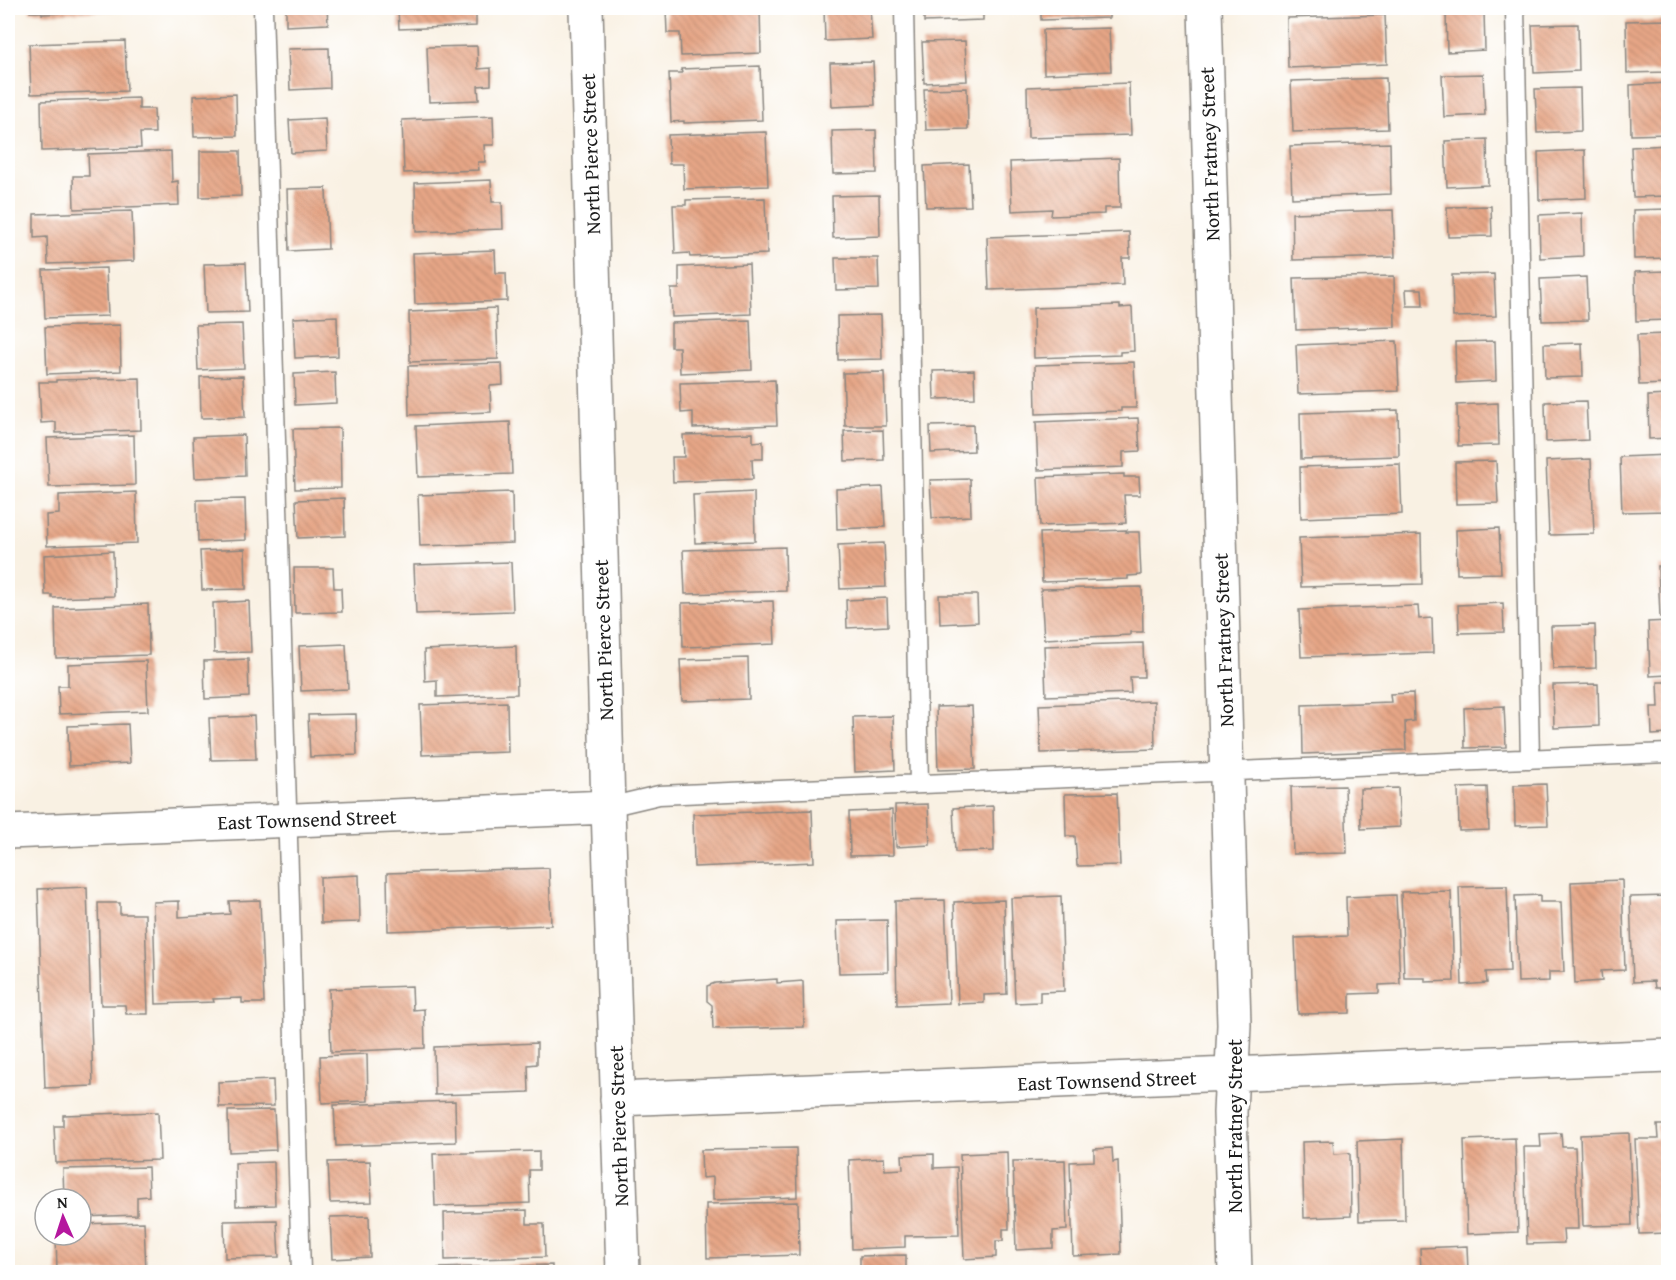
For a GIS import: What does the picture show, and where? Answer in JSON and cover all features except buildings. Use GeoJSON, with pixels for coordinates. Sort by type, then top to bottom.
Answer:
{"type":"FeatureCollection","features":[{"type":"Feature","properties":{"kind":"street","name":"North Pierce Street"},"geometry":{"type":"LineString","coordinates":[[586,8],[623,1272]]}},
{"type":"Feature","properties":{"kind":"street","name":"North Fratney Street"},"geometry":{"type":"LineString","coordinates":[[1205,8],[1234,1024],[1230,1113],[1235,1272]]}},
{"type":"Feature","properties":{"kind":"street","name":"East Townsend Street"},"geometry":{"type":"LineString","coordinates":[[8,832],[608,807]]}},
{"type":"Feature","properties":{"kind":"street","name":"East Townsend Street"},"geometry":{"type":"LineString","coordinates":[[617,1099],[1668,1056]]}},
{"type":"Feature","properties":{"kind":"lane"},"geometry":{"type":"LineString","coordinates":[[263,8],[301,1272]]}},
{"type":"Feature","properties":{"kind":"lane"},"geometry":{"type":"LineString","coordinates":[[904,8],[919,784]]}},
{"type":"Feature","properties":{"kind":"lane"},"geometry":{"type":"LineString","coordinates":[[1515,8],[1530,759]]}},
{"type":"Feature","properties":{"kind":"lane"},"geometry":{"type":"LineString","coordinates":[[608,807],[659,795],[1668,753]]}}]}
